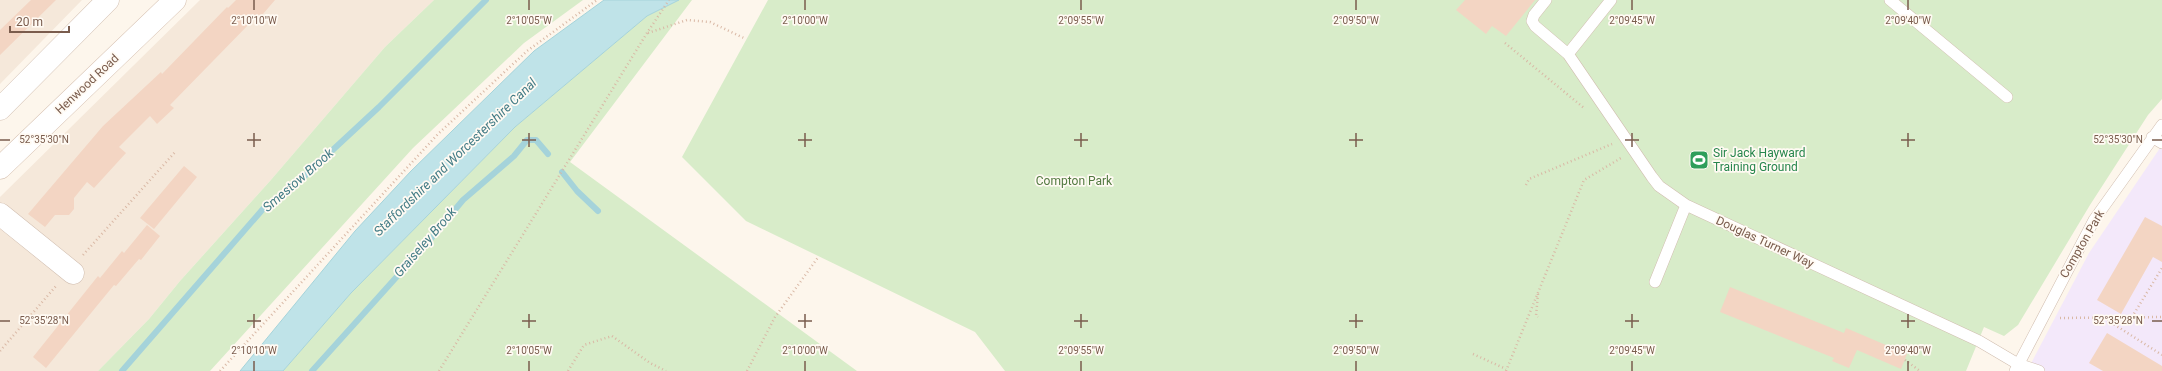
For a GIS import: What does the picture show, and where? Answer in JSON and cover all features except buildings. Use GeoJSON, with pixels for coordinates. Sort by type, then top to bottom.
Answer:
{"type":"FeatureCollection","features":[{"type":"Feature","properties":{"kind":"street"},"geometry":{"type":"LineString","coordinates":[[0,110],[108,0]]}},
{"type":"Feature","properties":{"kind":"street","name":"Henwood Road"},"geometry":{"type":"LineString","coordinates":[[0,168],[175,0]]}},
{"type":"Feature","properties":{"kind":"street"},"geometry":{"type":"LineString","coordinates":[[0,214],[71,272]]}},
{"type":"Feature","properties":{"kind":"lane","name":"Douglas Turner Way"},"geometry":{"type":"LineString","coordinates":[[1546,0],[1534,15],[1532,21],[1535,26],[1568,54],[1659,186],[1686,205],[1979,341],[2016,367],[2039,371]]}},
{"type":"Feature","properties":{"kind":"lane"},"geometry":{"type":"LineString","coordinates":[[1568,54],[1611,0]]}},
{"type":"Feature","properties":{"kind":"lane"},"geometry":{"type":"LineString","coordinates":[[1890,0],[2007,97]]}},
{"type":"Feature","properties":{"kind":"lane","name":"Compton Park"},"geometry":{"type":"LineString","coordinates":[[2016,367],[2094,220],[2157,140],[2162,125]]}},
{"type":"Feature","properties":{"kind":"lane"},"geometry":{"type":"LineString","coordinates":[[1655,282],[1686,205]]}},
{"type":"Feature","properties":{"kind":"path"},"geometry":{"type":"LineString","coordinates":[[220,371],[438,134],[527,51],[597,0]]}},
{"type":"Feature","properties":{"kind":"path"},"geometry":{"type":"LineString","coordinates":[[439,371],[647,33],[670,0]]}},
{"type":"Feature","properties":{"kind":"path"},"geometry":{"type":"LineString","coordinates":[[647,33],[687,20],[710,22],[746,39]]}},
{"type":"Feature","properties":{"kind":"path"},"geometry":{"type":"LineString","coordinates":[[1504,43],[1589,111]]}},
{"type":"Feature","properties":{"kind":"path"},"geometry":{"type":"LineString","coordinates":[[1526,185],[1528,179],[1616,143]]}},
{"type":"Feature","properties":{"kind":"path"},"geometry":{"type":"LineString","coordinates":[[0,351],[176,151]]}},
{"type":"Feature","properties":{"kind":"path"},"geometry":{"type":"LineString","coordinates":[[1473,354],[1506,370],[1584,180],[1625,156]]}},
{"type":"Feature","properties":{"kind":"path"},"geometry":{"type":"LineString","coordinates":[[747,371],[775,317],[819,256]]}},
{"type":"Feature","properties":{"kind":"path"},"geometry":{"type":"LineString","coordinates":[[2132,317],[2162,268]]}},
{"type":"Feature","properties":{"kind":"path"},"geometry":{"type":"LineString","coordinates":[[1538,317],[1536,316],[1539,290]]}},
{"type":"Feature","properties":{"kind":"path"},"geometry":{"type":"LineString","coordinates":[[2104,317],[2162,355]]}},
{"type":"Feature","properties":{"kind":"path"},"geometry":{"type":"LineString","coordinates":[[2041,318],[2162,317]]}},
{"type":"Feature","properties":{"kind":"path"},"geometry":{"type":"LineString","coordinates":[[568,371],[584,345],[612,336],[650,363],[666,371]]}},
{"type":"Feature","properties":{"kind":"path"},"geometry":{"type":"LineString","coordinates":[[1905,360],[1920,371]]}},
{"type":"Feature","properties":{"kind":"shaded area"},"geometry":{"type":"Polygon","coordinates":[[[0,0],[82,0],[0,84],[0,0]]]}},
{"type":"Feature","properties":{"kind":"shaded area"},"geometry":{"type":"Polygon","coordinates":[[[200,0],[434,0],[385,47],[270,181],[180,281],[149,319],[98,371],[0,371],[0,197],[200,0]]]}},
{"type":"Feature","properties":{"kind":"shaded area"},"geometry":{"type":"Polygon","coordinates":[[[2162,145],[2162,371],[2027,371],[2089,253],[2162,145]]]}},
{"type":"Feature","properties":{"kind":"green space"},"geometry":{"type":"Polygon","coordinates":[[[434,0],[583,0],[524,43],[413,148],[210,371],[98,371],[149,319],[180,281],[270,181],[385,47],[434,0]]]}},
{"type":"Feature","properties":{"kind":"green space"},"geometry":{"type":"Polygon","coordinates":[[[679,0],[692,0],[570,162],[857,371],[283,371],[351,293],[515,127],[647,16],[679,0]]]}},
{"type":"Feature","properties":{"kind":"green space","name":"Sir Jack Hayward Training Ground"},"geometry":{"type":"Polygon","coordinates":[[[768,0],[2162,0],[2162,99],[2148,115],[2090,205],[2018,325],[2004,336],[1984,327],[1966,371],[1005,371],[975,332],[746,221],[682,157],[768,0]]]}},
{"type":"Feature","properties":{"kind":"water","name":"Staffordshire and Worcestershire Canal"},"geometry":{"type":"Polygon","coordinates":[[[604,0],[679,0],[647,16],[515,127],[351,293],[283,371],[240,371],[355,231],[411,171],[534,51],[604,0]]]}},
{"type":"Feature","properties":{"kind":"waterway","name":"Smestow Brook"},"geometry":{"type":"LineString","coordinates":[[122,371],[263,209],[296,184],[379,107],[486,0]]}},
{"type":"Feature","properties":{"kind":"waterway","name":"Graiseley Brook"},"geometry":{"type":"LineString","coordinates":[[312,371],[428,242],[463,200],[514,156],[527,140],[536,140],[548,154]]}},
{"type":"Feature","properties":{"kind":"waterway","name":"Graiseley Brook"},"geometry":{"type":"LineString","coordinates":[[562,172],[577,191],[598,211]]}},
{"type":"Feature","properties":{"kind":"place","name":"Sir Jack Hayward Training Ground"},"geometry":{"type":"Point","coordinates":[1699,160]}}]}
